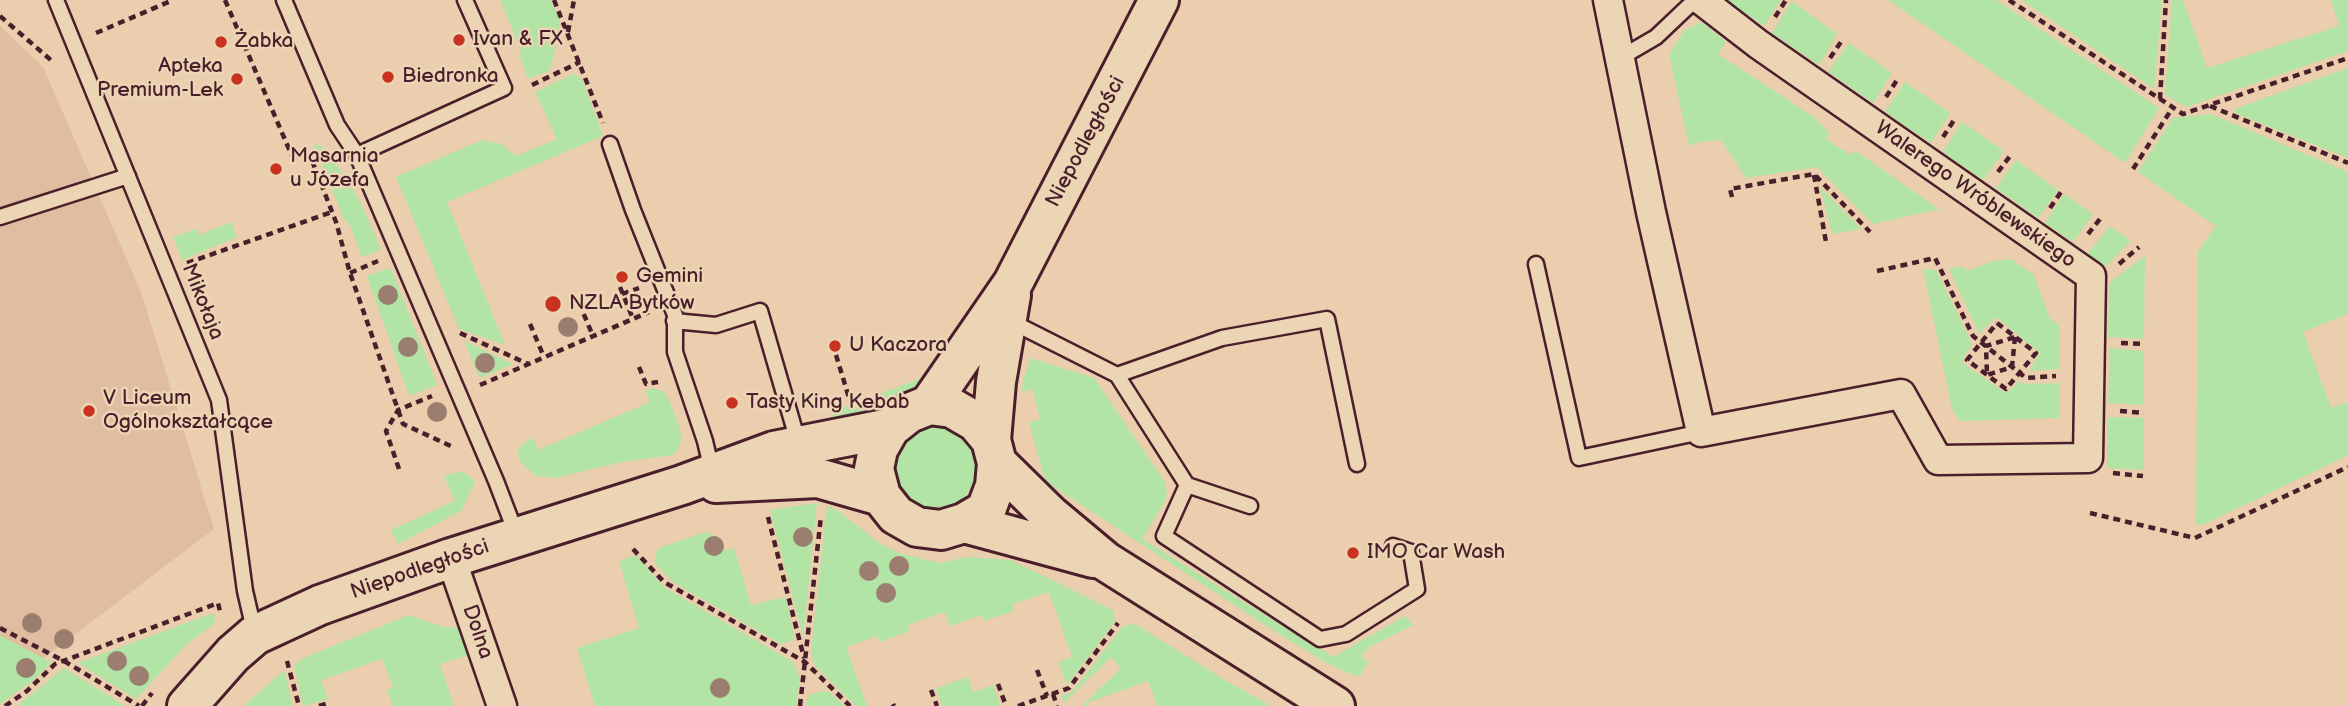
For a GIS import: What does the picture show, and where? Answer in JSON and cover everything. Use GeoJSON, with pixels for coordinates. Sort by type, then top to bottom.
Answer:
{"type":"FeatureCollection","features":[{"type":"Feature","properties":{"kind":"street","name":"Niepodległości"},"geometry":{"type":"LineString","coordinates":[[929,405],[1004,305],[1159,0]]}},
{"type":"Feature","properties":{"kind":"street"},"geometry":{"type":"LineString","coordinates":[[1608,0],[1651,212],[1701,432]]}},
{"type":"Feature","properties":{"kind":"street","name":"Walerego Wróblewskiego"},"geometry":{"type":"LineString","coordinates":[[1701,0],[1758,44],[2091,276],[2088,458],[1938,460],[1901,394],[1701,432]]}},
{"type":"Feature","properties":{"kind":"street","name":"Niepodległości"},"geometry":{"type":"LineString","coordinates":[[994,452],[996,382],[1004,305]]}},
{"type":"Feature","properties":{"kind":"street"},"geometry":{"type":"LineString","coordinates":[[994,452],[995,486],[986,510],[964,523],[941,530],[917,527],[896,514],[881,496],[874,469],[878,449],[890,428],[909,414],[929,405],[953,408],[976,422],[994,452],[1050,515],[1105,561],[1335,706]]}},
{"type":"Feature","properties":{"kind":"street","name":"Niepodległości"},"geometry":{"type":"LineString","coordinates":[[187,706],[233,654],[255,635],[320,605],[451,558],[697,479],[774,451],[890,428]]}},
{"type":"Feature","properties":{"kind":"street","name":"Niepodległości"},"geometry":{"type":"LineString","coordinates":[[697,479],[818,478],[881,496]]}},
{"type":"Feature","properties":{"kind":"street"},"geometry":{"type":"LineString","coordinates":[[964,523],[1105,561]]}},
{"type":"Feature","properties":{"kind":"street","name":"Dolna"},"geometry":{"type":"LineString","coordinates":[[451,558],[502,706]]}},
{"type":"Feature","properties":{"kind":"lane","name":"Mikołaja"},"geometry":{"type":"LineString","coordinates":[[56,0],[219,400],[245,591],[255,635]]}},
{"type":"Feature","properties":{"kind":"lane"},"geometry":{"type":"LineString","coordinates":[[284,0],[337,125],[357,155],[492,470],[517,537]]}},
{"type":"Feature","properties":{"kind":"lane"},"geometry":{"type":"LineString","coordinates":[[357,155],[504,89],[465,0]]}},
{"type":"Feature","properties":{"kind":"lane"},"geometry":{"type":"LineString","coordinates":[[1620,58],[1656,37],[1695,0]]}},
{"type":"Feature","properties":{"kind":"lane"},"geometry":{"type":"LineString","coordinates":[[610,144],[675,315],[675,352],[705,441],[697,479]]}},
{"type":"Feature","properties":{"kind":"lane"},"geometry":{"type":"LineString","coordinates":[[0,217],[128,176]]}},
{"type":"Feature","properties":{"kind":"lane"},"geometry":{"type":"LineString","coordinates":[[1536,264],[1579,458],[1701,432]]}},
{"type":"Feature","properties":{"kind":"lane"},"geometry":{"type":"LineString","coordinates":[[1004,305],[1117,375],[1187,485],[1250,506]]}},
{"type":"Feature","properties":{"kind":"lane"},"geometry":{"type":"LineString","coordinates":[[674,321],[716,326],[760,312],[799,447]]}},
{"type":"Feature","properties":{"kind":"lane"},"geometry":{"type":"LineString","coordinates":[[1117,375],[1222,338],[1327,320],[1357,464]]}},
{"type":"Feature","properties":{"kind":"lane"},"geometry":{"type":"LineString","coordinates":[[1187,485],[1164,536],[1320,639],[1346,634],[1417,589],[1410,552],[1393,546]]}},
{"type":"Feature","properties":{"kind":"path"},"geometry":{"type":"LineString","coordinates":[[108,28],[173,0]]}},
{"type":"Feature","properties":{"kind":"path"},"geometry":{"type":"LineString","coordinates":[[225,0],[292,156],[311,158],[332,212],[350,273],[403,424],[453,447]]}},
{"type":"Feature","properties":{"kind":"path"},"geometry":{"type":"LineString","coordinates":[[554,0],[610,144]]}},
{"type":"Feature","properties":{"kind":"path"},"geometry":{"type":"LineString","coordinates":[[568,33],[574,0]]}},
{"type":"Feature","properties":{"kind":"path"},"geometry":{"type":"LineString","coordinates":[[2010,0],[2183,114],[2348,58]]}},
{"type":"Feature","properties":{"kind":"path"},"geometry":{"type":"LineString","coordinates":[[2160,99],[2166,0]]}},
{"type":"Feature","properties":{"kind":"path"},"geometry":{"type":"LineString","coordinates":[[0,16],[53,62]]}},
{"type":"Feature","properties":{"kind":"path"},"geometry":{"type":"LineString","coordinates":[[532,85],[580,62]]}},
{"type":"Feature","properties":{"kind":"path"},"geometry":{"type":"LineString","coordinates":[[2208,105],[2348,163]]}},
{"type":"Feature","properties":{"kind":"path"},"geometry":{"type":"LineString","coordinates":[[2133,169],[2173,107]]}},
{"type":"Feature","properties":{"kind":"path"},"geometry":{"type":"LineString","coordinates":[[1732,197],[1730,189],[1814,174]]}},
{"type":"Feature","properties":{"kind":"path"},"geometry":{"type":"LineString","coordinates":[[1814,174],[1870,232]]}},
{"type":"Feature","properties":{"kind":"path"},"geometry":{"type":"LineString","coordinates":[[1814,174],[1826,242]]}},
{"type":"Feature","properties":{"kind":"path"},"geometry":{"type":"LineString","coordinates":[[206,256],[332,212]]}},
{"type":"Feature","properties":{"kind":"path"},"geometry":{"type":"LineString","coordinates":[[1877,271],[1935,258],[1973,336],[2026,378],[2056,376]]}},
{"type":"Feature","properties":{"kind":"path"},"geometry":{"type":"LineString","coordinates":[[350,273],[362,268]]}},
{"type":"Feature","properties":{"kind":"path"},"geometry":{"type":"LineString","coordinates":[[620,287],[633,319]]}},
{"type":"Feature","properties":{"kind":"path"},"geometry":{"type":"LineString","coordinates":[[579,303],[593,336]]}},
{"type":"Feature","properties":{"kind":"path"},"geometry":{"type":"LineString","coordinates":[[479,385],[652,311]]}},
{"type":"Feature","properties":{"kind":"path"},"geometry":{"type":"LineString","coordinates":[[1997,323],[2036,353],[2006,389],[1967,360],[1983,344],[1997,323]]}},
{"type":"Feature","properties":{"kind":"path"},"geometry":{"type":"LineString","coordinates":[[530,324],[544,357]]}},
{"type":"Feature","properties":{"kind":"path"},"geometry":{"type":"LineString","coordinates":[[456,331],[528,364]]}},
{"type":"Feature","properties":{"kind":"path"},"geometry":{"type":"LineString","coordinates":[[1983,344],[2015,337]]}},
{"type":"Feature","properties":{"kind":"path"},"geometry":{"type":"LineString","coordinates":[[2012,367],[2015,337]]}},
{"type":"Feature","properties":{"kind":"path"},"geometry":{"type":"LineString","coordinates":[[1983,344],[1987,375]]}},
{"type":"Feature","properties":{"kind":"path"},"geometry":{"type":"LineString","coordinates":[[836,355],[850,402]]}},
{"type":"Feature","properties":{"kind":"path"},"geometry":{"type":"LineString","coordinates":[[639,367],[646,384]]}},
{"type":"Feature","properties":{"kind":"path"},"geometry":{"type":"LineString","coordinates":[[1987,375],[2012,367]]}},
{"type":"Feature","properties":{"kind":"path"},"geometry":{"type":"LineString","coordinates":[[399,470],[386,431],[398,410],[440,392]]}},
{"type":"Feature","properties":{"kind":"path"},"geometry":{"type":"LineString","coordinates":[[2090,513],[2195,538],[2348,467]]}},
{"type":"Feature","properties":{"kind":"path"},"geometry":{"type":"LineString","coordinates":[[767,514],[805,662]]}},
{"type":"Feature","properties":{"kind":"path"},"geometry":{"type":"LineString","coordinates":[[800,706],[822,514]]}},
{"type":"Feature","properties":{"kind":"path"},"geometry":{"type":"LineString","coordinates":[[633,549],[664,582],[805,662],[850,706]]}},
{"type":"Feature","properties":{"kind":"path"},"geometry":{"type":"LineString","coordinates":[[5,706],[27,691],[55,664],[218,603]]}},
{"type":"Feature","properties":{"kind":"path"},"geometry":{"type":"LineString","coordinates":[[1018,706],[1069,688],[1118,623]]}},
{"type":"Feature","properties":{"kind":"path"},"geometry":{"type":"LineString","coordinates":[[0,628],[64,661],[139,706]]}},
{"type":"Feature","properties":{"kind":"path"},"geometry":{"type":"LineString","coordinates":[[287,661],[299,706]]}},
{"type":"Feature","properties":{"kind":"path"},"geometry":{"type":"LineString","coordinates":[[1037,670],[1057,706]]}},
{"type":"Feature","properties":{"kind":"path"},"geometry":{"type":"LineString","coordinates":[[998,684],[1006,706]]}},
{"type":"Feature","properties":{"kind":"path"},"geometry":{"type":"LineString","coordinates":[[931,690],[937,706]]}},
{"type":"Feature","properties":{"kind":"path"},"geometry":{"type":"LineString","coordinates":[[319,706],[329,703]]}},
{"type":"Feature","properties":{"kind":"shaded area","name":"V Liceum Ogólnokształcące"},"geometry":{"type":"Polygon","coordinates":[[[0,26],[43,67],[141,292],[214,529],[0,691],[0,26]]]}},
{"type":"Feature","properties":{"kind":"green space"},"geometry":{"type":"Polygon","coordinates":[[[500,0],[551,0],[560,20],[560,30],[550,70],[528,79],[520,57],[521,50],[500,0]]]}},
{"type":"Feature","properties":{"kind":"green space"},"geometry":{"type":"Polygon","coordinates":[[[1725,0],[1781,0],[1764,26],[1725,0]]]}},
{"type":"Feature","properties":{"kind":"green space"},"geometry":{"type":"Polygon","coordinates":[[[1888,0],[1996,0],[2159,108],[2125,163],[1888,0]]]}},
{"type":"Feature","properties":{"kind":"green space"},"geometry":{"type":"Polygon","coordinates":[[[2021,0],[2162,0],[2154,89],[2047,17],[2021,0]]]}},
{"type":"Feature","properties":{"kind":"green space"},"geometry":{"type":"Polygon","coordinates":[[[2172,0],[2183,0],[2207,68],[2339,26],[2331,0],[2348,0],[2348,51],[2186,107],[2165,95],[2172,0]]]}},
{"type":"Feature","properties":{"kind":"green space"},"geometry":{"type":"Polygon","coordinates":[[[1792,1],[1837,34],[1819,65],[1772,33],[1792,1]]]}},
{"type":"Feature","properties":{"kind":"green space"},"geometry":{"type":"Polygon","coordinates":[[[1702,22],[1726,42],[1718,54],[1814,117],[1829,133],[1826,139],[1850,155],[1857,152],[1939,209],[1873,224],[1817,167],[1746,178],[1721,140],[1689,146],[1669,54],[1685,30],[1702,22]]]}},
{"type":"Feature","properties":{"kind":"green space"},"geometry":{"type":"Polygon","coordinates":[[[1849,43],[1892,73],[1873,103],[1828,72],[1849,43]]]}},
{"type":"Feature","properties":{"kind":"green space"},"geometry":{"type":"Polygon","coordinates":[[[2348,68],[2348,158],[2237,114],[2234,109],[2348,68]]]}},
{"type":"Feature","properties":{"kind":"green space"},"geometry":{"type":"Polygon","coordinates":[[[574,74],[582,79],[603,136],[447,202],[505,345],[459,329],[396,177],[482,140],[501,144],[516,156],[557,139],[535,92],[574,74]]]}},
{"type":"Feature","properties":{"kind":"green space"},"geometry":{"type":"Polygon","coordinates":[[[1905,82],[1950,113],[1931,143],[1885,112],[1905,82]]]}},
{"type":"Feature","properties":{"kind":"green space"},"geometry":{"type":"Polygon","coordinates":[[[2211,114],[2348,172],[2348,314],[2303,332],[2331,408],[2348,402],[2348,455],[2203,525],[2196,524],[2198,251],[2216,226],[2138,172],[2173,118],[2211,114]]]}},
{"type":"Feature","properties":{"kind":"green space"},"geometry":{"type":"Polygon","coordinates":[[[1962,122],[2004,151],[1983,180],[1943,152],[1962,122]]]}},
{"type":"Feature","properties":{"kind":"green space"},"geometry":{"type":"Polygon","coordinates":[[[313,143],[325,148],[330,154],[360,201],[381,250],[362,257],[313,143]]]}},
{"type":"Feature","properties":{"kind":"green space"},"geometry":{"type":"Polygon","coordinates":[[[2016,160],[2058,190],[2038,218],[1996,188],[2016,160]]]}},
{"type":"Feature","properties":{"kind":"green space"},"geometry":{"type":"Polygon","coordinates":[[[1820,187],[1861,229],[1832,234],[1820,187]]]}},
{"type":"Feature","properties":{"kind":"green space"},"geometry":{"type":"Polygon","coordinates":[[[2064,194],[2093,214],[2073,242],[2045,223],[2064,194]]]}},
{"type":"Feature","properties":{"kind":"green space"},"geometry":{"type":"Polygon","coordinates":[[[231,222],[237,237],[182,260],[173,237],[196,229],[199,235],[231,222]]]}},
{"type":"Feature","properties":{"kind":"green space"},"geometry":{"type":"Polygon","coordinates":[[[2110,226],[2131,241],[2104,268],[2087,254],[2110,226]]]}},
{"type":"Feature","properties":{"kind":"green space"},"geometry":{"type":"Polygon","coordinates":[[[2145,256],[2144,339],[2108,337],[2109,283],[2145,256]]]}},
{"type":"Feature","properties":{"kind":"green space"},"geometry":{"type":"Polygon","coordinates":[[[2011,259],[2034,275],[2050,319],[2059,325],[2060,369],[2029,371],[2040,353],[1996,317],[1979,334],[1949,268],[1964,267],[1967,271],[1993,261],[2011,259]]]}},
{"type":"Feature","properties":{"kind":"green space"},"geometry":{"type":"Polygon","coordinates":[[[391,269],[437,385],[411,395],[408,393],[367,276],[391,269]]]}},
{"type":"Feature","properties":{"kind":"green space"},"geometry":{"type":"Polygon","coordinates":[[[1923,269],[1936,270],[1972,344],[1961,362],[2006,393],[2020,381],[2025,384],[2060,383],[2060,418],[1960,421],[1952,409],[1923,269]]]}},
{"type":"Feature","properties":{"kind":"green space"},"geometry":{"type":"Polygon","coordinates":[[[464,341],[513,364],[480,378],[464,341]]]}},
{"type":"Feature","properties":{"kind":"green space"},"geometry":{"type":"Polygon","coordinates":[[[2110,348],[2144,351],[2144,405],[2108,403],[2110,348]]]}},
{"type":"Feature","properties":{"kind":"green space"},"geometry":{"type":"Polygon","coordinates":[[[939,357],[921,384],[852,423],[826,432],[832,416],[840,409],[922,378],[929,365],[939,357]]]}},
{"type":"Feature","properties":{"kind":"green space"},"geometry":{"type":"Polygon","coordinates":[[[1030,358],[1094,378],[1165,482],[1167,493],[1164,503],[1142,539],[1333,657],[1405,616],[1413,625],[1369,647],[1361,657],[1369,662],[1360,676],[1351,674],[1328,664],[1271,629],[1054,487],[1046,480],[1042,470],[1029,422],[1040,420],[1033,390],[1022,391],[1030,358]]]}},
{"type":"Feature","properties":{"kind":"green space"},"geometry":{"type":"Polygon","coordinates":[[[652,388],[664,392],[679,427],[682,439],[672,455],[617,463],[556,478],[536,476],[519,461],[518,449],[525,442],[533,438],[538,450],[650,402],[645,391],[652,388]]]}},
{"type":"Feature","properties":{"kind":"green space"},"geometry":{"type":"Polygon","coordinates":[[[2107,417],[2144,418],[2144,470],[2107,468],[2107,417]]]}},
{"type":"Feature","properties":{"kind":"green space"},"geometry":{"type":"Polygon","coordinates":[[[934,426],[957,433],[969,445],[976,468],[969,491],[957,503],[934,510],[911,503],[899,491],[892,468],[899,445],[911,433],[934,426]]]}},
{"type":"Feature","properties":{"kind":"green space"},"geometry":{"type":"Polygon","coordinates":[[[460,471],[475,482],[461,511],[398,544],[391,530],[455,501],[444,476],[460,471]]]}},
{"type":"Feature","properties":{"kind":"green space"},"geometry":{"type":"Polygon","coordinates":[[[817,503],[803,637],[770,510],[817,503]]]}},
{"type":"Feature","properties":{"kind":"green space"},"geometry":{"type":"Polygon","coordinates":[[[827,505],[878,542],[899,553],[940,563],[967,557],[1011,560],[1114,611],[1115,621],[1067,685],[1058,662],[1072,657],[1049,592],[1012,604],[1014,611],[984,621],[981,615],[950,626],[944,612],[908,625],[909,631],[880,642],[877,636],[846,647],[867,706],[856,706],[815,666],[811,652],[827,505]]]}},
{"type":"Feature","properties":{"kind":"green space"},"geometry":{"type":"Polygon","coordinates":[[[706,532],[722,540],[725,551],[734,548],[751,605],[786,597],[794,637],[792,641],[781,644],[673,582],[656,565],[655,554],[659,548],[706,532]]]}},
{"type":"Feature","properties":{"kind":"green space"},"geometry":{"type":"Polygon","coordinates":[[[636,555],[665,588],[793,662],[800,678],[796,706],[595,706],[577,648],[639,628],[619,561],[636,555]]]}},
{"type":"Feature","properties":{"kind":"green space"},"geometry":{"type":"Polygon","coordinates":[[[210,614],[215,615],[214,624],[187,644],[136,699],[78,663],[210,614]]]}},
{"type":"Feature","properties":{"kind":"green space"},"geometry":{"type":"Polygon","coordinates":[[[409,615],[440,626],[464,629],[469,655],[440,664],[454,706],[393,706],[387,690],[393,687],[382,659],[321,680],[328,699],[303,706],[294,665],[306,657],[409,615]]]}},
{"type":"Feature","properties":{"kind":"green space"},"geometry":{"type":"Polygon","coordinates":[[[1135,624],[1271,706],[1157,706],[1148,681],[1087,703],[1088,706],[1082,706],[1121,668],[1111,657],[1064,703],[1061,696],[1073,691],[1123,626],[1135,624]]]}},
{"type":"Feature","properties":{"kind":"green space"},"geometry":{"type":"Polygon","coordinates":[[[0,635],[52,663],[0,704],[0,635]]]}},
{"type":"Feature","properties":{"kind":"green space"},"geometry":{"type":"Polygon","coordinates":[[[64,668],[125,706],[17,706],[64,668]]]}},
{"type":"Feature","properties":{"kind":"green space"},"geometry":{"type":"Polygon","coordinates":[[[285,671],[292,706],[244,706],[278,675],[285,671]]]}},
{"type":"Feature","properties":{"kind":"green space"},"geometry":{"type":"Polygon","coordinates":[[[968,677],[973,692],[993,685],[1000,706],[942,706],[936,688],[968,677]]]}},
{"type":"Feature","properties":{"kind":"green space"},"geometry":{"type":"Polygon","coordinates":[[[821,691],[829,692],[844,706],[805,706],[809,695],[821,691]]]}},
{"type":"Feature","properties":{"kind":"place","name":"Ivan & FX"},"geometry":{"type":"Point","coordinates":[459,40]}},
{"type":"Feature","properties":{"kind":"place","name":"Żabka"},"geometry":{"type":"Point","coordinates":[221,42]}},
{"type":"Feature","properties":{"kind":"place","name":"Biedronka"},"geometry":{"type":"Point","coordinates":[388,77]}},
{"type":"Feature","properties":{"kind":"place","name":"Apteka Premium-Lek"},"geometry":{"type":"Point","coordinates":[237,79]}},
{"type":"Feature","properties":{"kind":"place","name":"Masarnia u Józefa"},"geometry":{"type":"Point","coordinates":[276,169]}},
{"type":"Feature","properties":{"kind":"place","name":"Gemini"},"geometry":{"type":"Point","coordinates":[622,277]}},
{"type":"Feature","properties":{"kind":"place","name":"NZLA Bytków"},"geometry":{"type":"Point","coordinates":[553,304]}},
{"type":"Feature","properties":{"kind":"place","name":"U Kaczora"},"geometry":{"type":"Point","coordinates":[835,346]}},
{"type":"Feature","properties":{"kind":"place","name":"Tasty King Kebab"},"geometry":{"type":"Point","coordinates":[732,403]}},
{"type":"Feature","properties":{"kind":"place","name":"V Liceum Ogólnokształcące"},"geometry":{"type":"Point","coordinates":[89,411]}},
{"type":"Feature","properties":{"kind":"place","name":"IMO Car Wash"},"geometry":{"type":"Point","coordinates":[1353,553]}}]}
